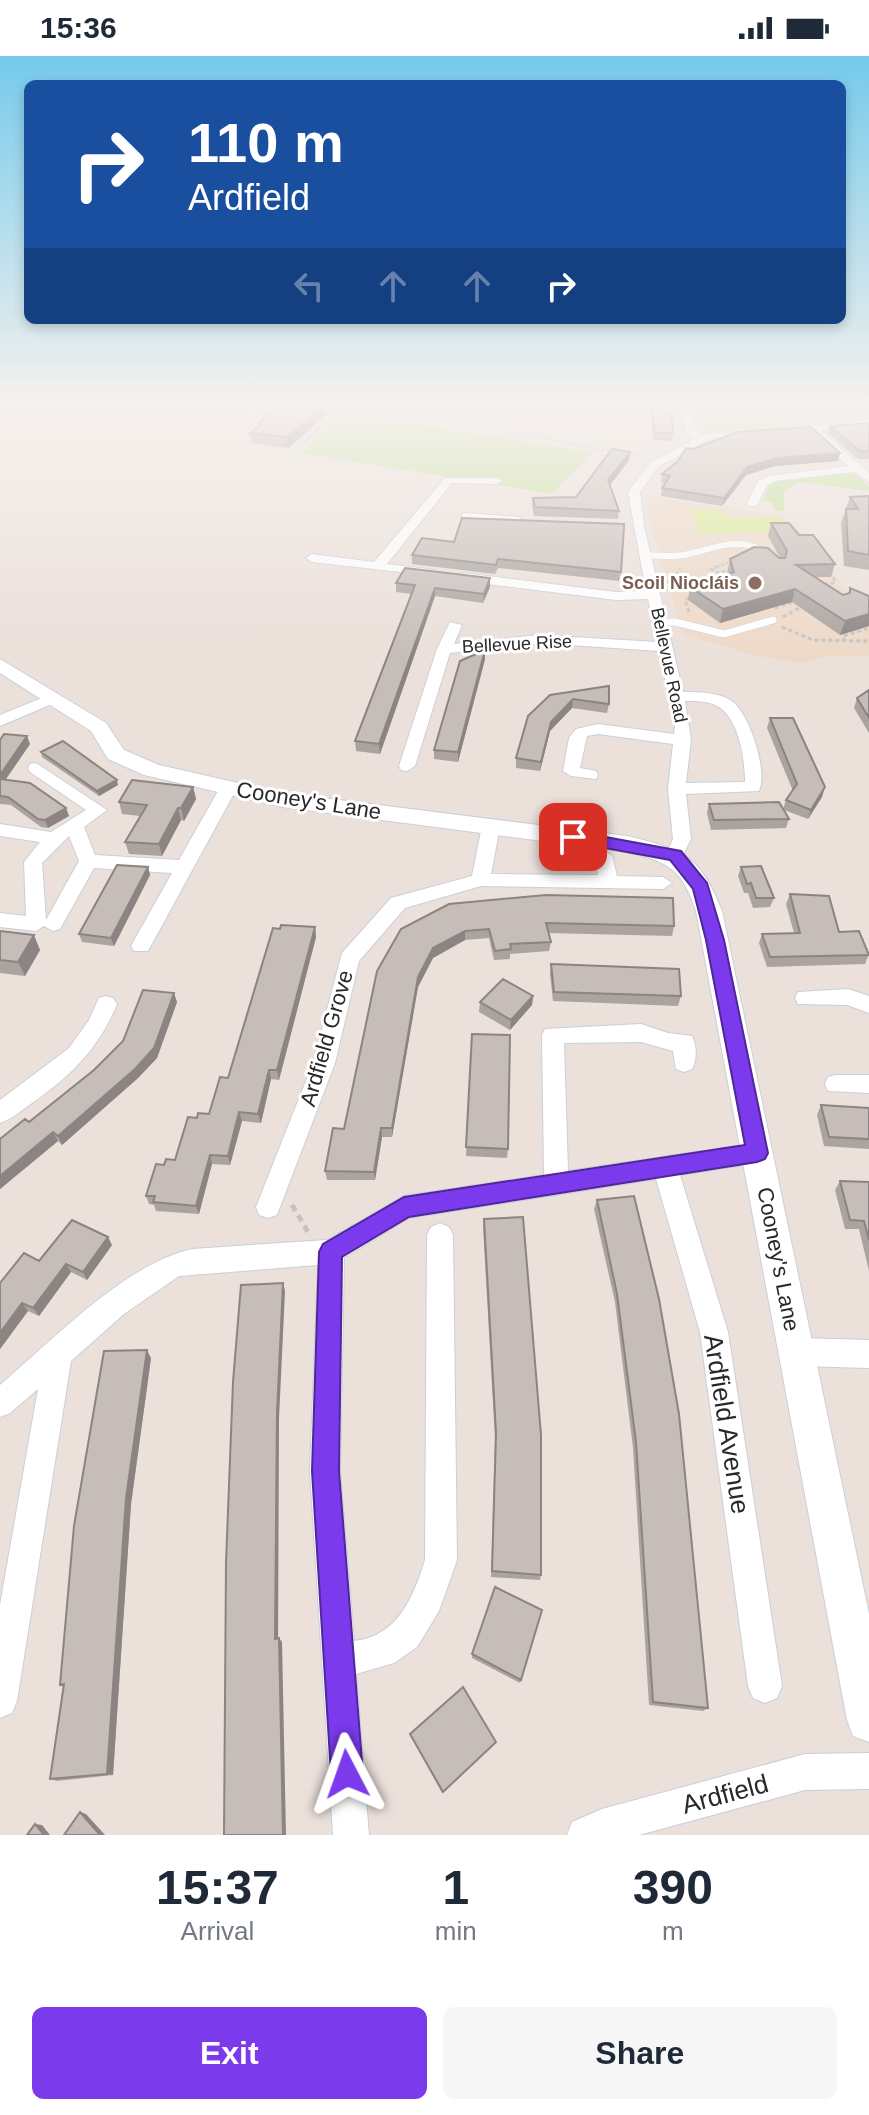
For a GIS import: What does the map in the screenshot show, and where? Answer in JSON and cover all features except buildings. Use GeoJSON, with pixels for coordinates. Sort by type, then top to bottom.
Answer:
{"type":"FeatureCollection","features":[{"type":"Feature","properties":{"kind":"street"},"geometry":{"type":"LineString","coordinates":[[377,567],[441,489]]}},
{"type":"Feature","properties":{"kind":"street","name":"Bellevue Road"},"geometry":{"type":"LineString","coordinates":[[638,489],[632,496],[664,647],[678,696],[683,740],[677,789],[682,839],[675,855]]}},
{"type":"Feature","properties":{"kind":"street"},"geometry":{"type":"LineString","coordinates":[[753,503],[759,489]]}},
{"type":"Feature","properties":{"kind":"street"},"geometry":{"type":"LineString","coordinates":[[466,517],[527,522]]}},
{"type":"Feature","properties":{"kind":"street"},"geometry":{"type":"LineString","coordinates":[[620,526],[638,526]]}},
{"type":"Feature","properties":{"kind":"street"},"geometry":{"type":"LineString","coordinates":[[312,558],[616,596],[654,595]]}},
{"type":"Feature","properties":{"kind":"street"},"geometry":{"type":"LineString","coordinates":[[444,649],[455,625]]}},
{"type":"Feature","properties":{"kind":"street","name":"Bellevue Rise"},"geometry":{"type":"LineString","coordinates":[[407,766],[444,649],[539,639],[664,647]]}},
{"type":"Feature","properties":{"kind":"street","name":"Cooney's Lane"},"geometry":{"type":"LineString","coordinates":[[0,665],[99,727],[116,754],[152,770],[283,800],[627,844],[675,855],[701,887],[709,911],[869,1720]]}},
{"type":"Feature","properties":{"kind":"street"},"geometry":{"type":"LineString","coordinates":[[677,789],[753,787],[755,777],[738,718],[728,706],[710,699],[678,696]]}},
{"type":"Feature","properties":{"kind":"street"},"geometry":{"type":"LineString","coordinates":[[0,721],[54,698]]}},
{"type":"Feature","properties":{"kind":"street"},"geometry":{"type":"LineString","coordinates":[[590,775],[571,771],[577,738],[582,732],[598,729],[683,740]]}},
{"type":"Feature","properties":{"kind":"street"},"geometry":{"type":"LineString","coordinates":[[0,920],[36,924],[33,862],[54,838],[98,810],[36,768]]}},
{"type":"Feature","properties":{"kind":"street"},"geometry":{"type":"LineString","coordinates":[[141,946],[228,788]]}},
{"type":"Feature","properties":{"kind":"street"},"geometry":{"type":"LineString","coordinates":[[74,825],[88,861]]}},
{"type":"Feature","properties":{"kind":"street"},"geometry":{"type":"LineString","coordinates":[[481,880],[491,826]]}},
{"type":"Feature","properties":{"kind":"street"},"geometry":{"type":"LineString","coordinates":[[0,830],[54,838]]}},
{"type":"Feature","properties":{"kind":"street"},"geometry":{"type":"LineString","coordinates":[[603,856],[609,882]]}},
{"type":"Feature","properties":{"kind":"street"},"geometry":{"type":"LineString","coordinates":[[88,861],[184,867]]}},
{"type":"Feature","properties":{"kind":"street"},"geometry":{"type":"LineString","coordinates":[[53,924],[88,861]]}},
{"type":"Feature","properties":{"kind":"street","name":"Ardfield Grove"},"geometry":{"type":"LineString","coordinates":[[268,1207],[324,1063],[349,958],[398,903],[481,880],[663,883]]}},
{"type":"Feature","properties":{"kind":"street"},"geometry":{"type":"LineString","coordinates":[[805,998],[848,997],[869,1005]]}},
{"type":"Feature","properties":{"kind":"street"},"geometry":{"type":"LineString","coordinates":[[0,1113],[73,1060],[95,1035],[106,1004]]}},
{"type":"Feature","properties":{"kind":"street"},"geometry":{"type":"LineString","coordinates":[[556,1182],[553,1035],[641,1033],[668,1042],[684,1042],[684,1063]]}},
{"type":"Feature","properties":{"kind":"street"},"geometry":{"type":"LineString","coordinates":[[836,1084],[869,1084]]}},
{"type":"Feature","properties":{"kind":"street"},"geometry":{"type":"LineString","coordinates":[[0,1403],[115,1305],[175,1265],[192,1261],[322,1252],[404,1207],[757,1153]]}},
{"type":"Feature","properties":{"kind":"street","name":"Ardfield Avenue"},"geometry":{"type":"LineString","coordinates":[[665,1167],[714,1332],[765,1686]]}},
{"type":"Feature","properties":{"kind":"street"},"geometry":{"type":"LineString","coordinates":[[338,1659],[382,1651],[405,1635],[428,1603],[441,1560],[440,1235]]}},
{"type":"Feature","properties":{"kind":"street"},"geometry":{"type":"LineString","coordinates":[[322,1252],[325,1471],[351,1835]]}},
{"type":"Feature","properties":{"kind":"street"},"geometry":{"type":"LineString","coordinates":[[798,1352],[869,1354]]}},
{"type":"Feature","properties":{"kind":"street"},"geometry":{"type":"LineString","coordinates":[[0,1701],[58,1354]]}},
{"type":"Feature","properties":{"kind":"street","name":"Ardfield"},"geometry":{"type":"LineString","coordinates":[[585,1835],[602,1827],[805,1772],[869,1771]]}},
{"type":"Feature","properties":{"kind":"lane"},"geometry":{"type":"LineString","coordinates":[[646,555],[684,554],[736,543],[761,548],[778,566]]}},
{"type":"Feature","properties":{"kind":"lane"},"geometry":{"type":"LineString","coordinates":[[659,622],[675,622],[724,634],[773,620]]}},
{"type":"Feature","properties":{"kind":"path"},"geometry":{"type":"LineString","coordinates":[[666,582],[712,577],[750,560],[761,548]]}},
{"type":"Feature","properties":{"kind":"path"},"geometry":{"type":"LineString","coordinates":[[674,581],[684,554]]}},
{"type":"Feature","properties":{"kind":"path"},"geometry":{"type":"LineString","coordinates":[[720,574],[711,569],[743,557],[750,560]]}},
{"type":"Feature","properties":{"kind":"path"},"geometry":{"type":"LineString","coordinates":[[827,570],[836,582],[820,586],[832,591]]}},
{"type":"Feature","properties":{"kind":"path"},"geometry":{"type":"LineString","coordinates":[[712,577],[715,583]]}},
{"type":"Feature","properties":{"kind":"path"},"geometry":{"type":"LineString","coordinates":[[697,619],[689,611],[685,600],[701,593]]}},
{"type":"Feature","properties":{"kind":"path"},"geometry":{"type":"LineString","coordinates":[[773,620],[806,606],[799,601],[761,612],[791,633],[822,641],[869,641]]}},
{"type":"Feature","properties":{"kind":"path"},"geometry":{"type":"LineString","coordinates":[[844,642],[843,636],[869,628]]}},
{"type":"Feature","properties":{"kind":"path"},"geometry":{"type":"LineString","coordinates":[[268,1207],[292,1204],[322,1252]]}},
{"type":"Feature","properties":{"kind":"shaded area","name":"Scoil Niocláis"},"geometry":{"type":"Polygon","coordinates":[[[644,496],[781,515],[810,539],[846,591],[869,602],[869,656],[825,656],[801,663],[754,655],[682,634],[644,496]]]}},
{"type":"Feature","properties":{"kind":"green space"},"geometry":{"type":"Polygon","coordinates":[[[522,489],[557,489],[552,494],[522,489]]]}},
{"type":"Feature","properties":{"kind":"green space"},"geometry":{"type":"Polygon","coordinates":[[[768,489],[788,489],[784,491],[784,511],[774,510],[772,502],[763,500],[768,489]]]}},
{"type":"Feature","properties":{"kind":"green space"},"geometry":{"type":"Polygon","coordinates":[[[690,509],[723,509],[727,517],[780,517],[788,532],[700,534],[690,509]]]}},
{"type":"Feature","properties":{"kind":"place","name":"Scoil Niocláis"},"geometry":{"type":"Point","coordinates":[755,583]}},
{"type":"Feature","properties":{"kind":"route"},"geometry":{"type":"LineString","coordinates":[[347,1774],[325,1471],[331,1252],[404,1207],[757,1153],[709,911],[701,887],[675,855],[627,844],[573,837]]}}]}
